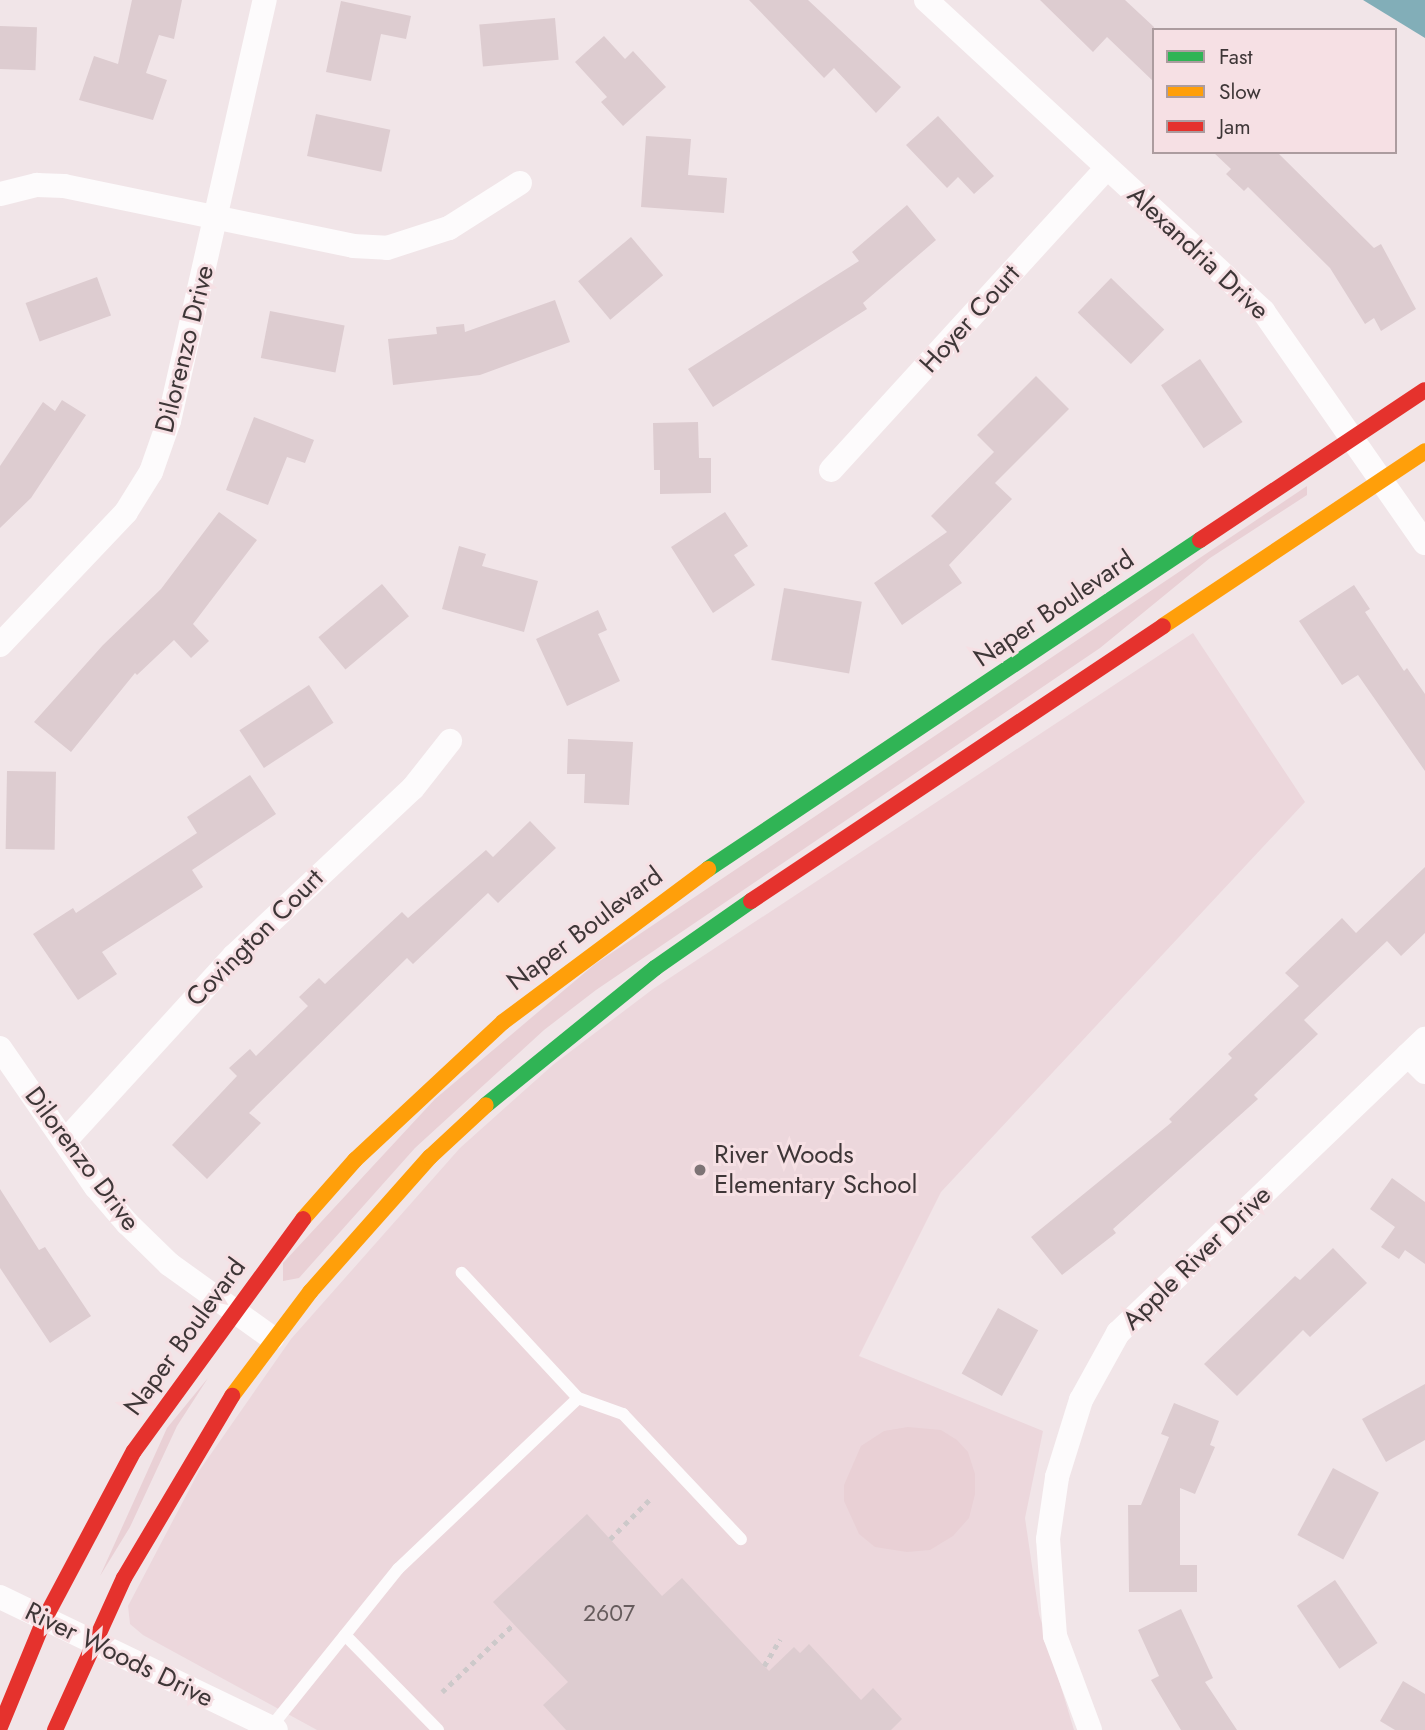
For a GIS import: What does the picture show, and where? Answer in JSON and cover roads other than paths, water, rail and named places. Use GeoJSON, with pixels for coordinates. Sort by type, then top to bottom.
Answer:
{"type":"FeatureCollection","features":[{"type":"Feature","properties":{"kind":"main road","name":"Naper Boulevard"},"geometry":{"type":"LineString","coordinates":[[0,1727],[44,1620],[134,1451],[232,1310],[355,1160],[444,1073],[584,957],[1425,390]]}},
{"type":"Feature","properties":{"kind":"main road"},"geometry":{"type":"LineString","coordinates":[[55,1730],[92,1643],[169,1496],[272,1338],[430,1157],[503,1088],[582,1024],[745,905],[1425,451]]}},
{"type":"Feature","properties":{"kind":"street","name":"Dilorenzo Drive"},"geometry":{"type":"LineString","coordinates":[[0,645],[126,512],[151,472],[169,421],[218,217],[265,0]]}},
{"type":"Feature","properties":{"kind":"street","name":"Alexandria Drive"},"geometry":{"type":"LineString","coordinates":[[926,0],[1263,311],[1354,437],[1425,543]]}},
{"type":"Feature","properties":{"kind":"street","name":"Hoyer Court"},"geometry":{"type":"LineString","coordinates":[[831,470],[1107,168]]}},
{"type":"Feature","properties":{"kind":"street"},"geometry":{"type":"LineString","coordinates":[[0,194],[37,185],[64,186],[352,246],[387,248],[450,229],[520,183]]}},
{"type":"Feature","properties":{"kind":"street","name":"Covington Court"},"geometry":{"type":"LineString","coordinates":[[65,1141],[234,956],[413,788],[450,741]]}},
{"type":"Feature","properties":{"kind":"street","name":"Dilorenzo Drive"},"geometry":{"type":"LineString","coordinates":[[0,1048],[127,1223],[169,1264],[272,1338]]}},
{"type":"Feature","properties":{"kind":"street","name":"Apple River Drive"},"geometry":{"type":"LineString","coordinates":[[1090,1730],[1055,1636],[1049,1552],[1057,1477],[1081,1400],[1118,1333],[1420,1055]]}},
{"type":"Feature","properties":{"kind":"street","name":"River Woods Drive"},"geometry":{"type":"LineString","coordinates":[[0,1597],[274,1729]]}},
{"type":"Feature","properties":{"kind":"lane"},"geometry":{"type":"LineString","coordinates":[[462,1273],[578,1398],[623,1414],[741,1539]]}},
{"type":"Feature","properties":{"kind":"lane"},"geometry":{"type":"LineString","coordinates":[[274,1729],[398,1569],[578,1398]]}},
{"type":"Feature","properties":{"kind":"lane"},"geometry":{"type":"LineString","coordinates":[[345,1635],[439,1730]]}},
{"type":"Feature","properties":{"kind":"water"},"geometry":{"type":"Polygon","coordinates":[[[1363,0],[1425,0],[1425,38],[1363,0]]]}},
{"type":"Feature","properties":{"kind":"place","name":"River Woods Elementary School"},"geometry":{"type":"Point","coordinates":[700,1170]}}]}
